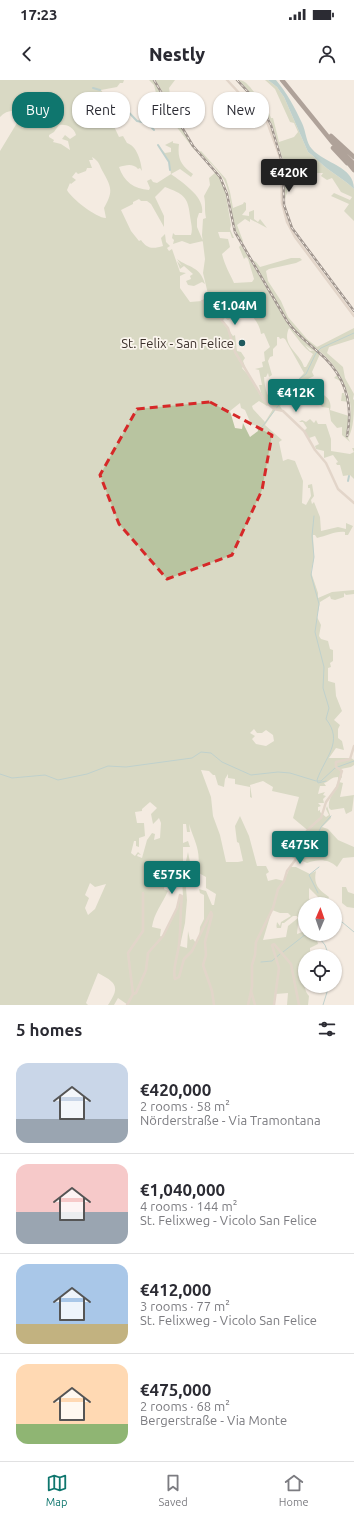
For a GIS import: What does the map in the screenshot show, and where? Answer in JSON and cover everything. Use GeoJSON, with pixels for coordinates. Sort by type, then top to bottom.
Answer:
{"type":"FeatureCollection","features":[{"type":"Feature","properties":{"kind":"highway"},"geometry":{"type":"LineString","coordinates":[[282,80],[354,171]]}},
{"type":"Feature","properties":{"kind":"highway"},"geometry":{"type":"LineString","coordinates":[[285,80],[331,136],[354,160]]}},
{"type":"Feature","properties":{"kind":"highway"},"geometry":{"type":"LineString","coordinates":[[292,93],[313,125]]}},
{"type":"Feature","properties":{"kind":"highway"},"geometry":{"type":"LineString","coordinates":[[331,136],[354,156]]}},
{"type":"Feature","properties":{"kind":"highway"},"geometry":{"type":"LineString","coordinates":[[333,146],[354,164]]}},
{"type":"Feature","properties":{"kind":"street"},"geometry":{"type":"LineString","coordinates":[[227,80],[241,95],[254,103],[266,119],[280,160],[282,203],[287,222],[295,237],[354,316]]}},
{"type":"Feature","properties":{"kind":"street"},"geometry":{"type":"LineString","coordinates":[[202,302],[215,312],[228,328],[235,352],[264,400],[274,409],[283,411],[304,431],[315,450],[326,463],[338,489],[354,503]]}},
{"type":"Feature","properties":{"kind":"street"},"geometry":{"type":"LineString","coordinates":[[248,1005],[251,991],[252,967],[255,956],[255,943],[272,908],[277,890],[284,881],[287,871],[296,859],[301,845],[301,837],[310,830],[313,823],[321,818],[326,800],[337,787],[342,771],[336,767],[336,762],[350,759],[354,746]]}},
{"type":"Feature","properties":{"kind":"street"},"geometry":{"type":"LineString","coordinates":[[133,994],[128,953],[144,931],[143,893]]}},
{"type":"Feature","properties":{"kind":"street"},"geometry":{"type":"LineString","coordinates":[[127,1005],[133,994],[136,993],[146,970],[148,953],[162,936],[176,908],[179,895],[181,894],[181,919],[174,978],[176,979],[178,977],[184,959],[192,950],[211,912],[203,965],[212,991],[214,1005]]}},
{"type":"Feature","properties":{"kind":"street"},"geometry":{"type":"LineString","coordinates":[[274,1005],[279,968],[272,945],[274,944],[291,964],[299,1005]]}},
{"type":"Feature","properties":{"kind":"street"},"geometry":{"type":"LineString","coordinates":[[251,991],[255,1005]]}},
{"type":"Feature","properties":{"kind":"highlighted area"},"geometry":{"type":"Polygon","coordinates":[[[210,402],[272,435],[262,490],[232,555],[167,579],[119,524],[100,475],[137,409],[210,402]]]}},
{"type":"Feature","properties":{"kind":"green space"},"geometry":{"type":"Polygon","coordinates":[[[0,80],[124,80],[123,83],[120,83],[117,87],[101,90],[102,92],[72,92],[72,128],[64,125],[64,92],[12,92],[11,111],[0,117],[0,80]]]}},
{"type":"Feature","properties":{"kind":"green space"},"geometry":{"type":"Polygon","coordinates":[[[149,80],[153,80],[161,92],[156,92],[154,85],[149,80]]]}},
{"type":"Feature","properties":{"kind":"green space"},"geometry":{"type":"Polygon","coordinates":[[[155,80],[175,80],[169,88],[170,92],[163,92],[155,80]]]}},
{"type":"Feature","properties":{"kind":"green space"},"geometry":{"type":"Polygon","coordinates":[[[239,80],[244,81],[254,92],[249,92],[239,80]]]}},
{"type":"Feature","properties":{"kind":"green space"},"geometry":{"type":"Polygon","coordinates":[[[265,80],[268,80],[277,87],[284,97],[308,152],[354,189],[354,221],[344,211],[349,204],[331,196],[334,193],[350,200],[352,197],[341,192],[332,178],[327,180],[321,176],[323,173],[310,173],[306,162],[304,163],[300,176],[290,183],[285,199],[284,163],[269,118],[269,113],[271,118],[273,118],[279,142],[294,137],[298,132],[294,123],[290,122],[275,89],[265,80]]]}},
{"type":"Feature","properties":{"kind":"green space"},"geometry":{"type":"Polygon","coordinates":[[[14,128],[57,128],[49,135],[49,137],[54,140],[53,142],[61,144],[70,150],[68,141],[62,139],[65,135],[70,139],[76,135],[72,128],[115,128],[119,137],[123,136],[127,143],[136,151],[141,163],[142,171],[140,168],[138,169],[132,165],[119,167],[127,181],[134,186],[149,190],[150,188],[147,181],[151,179],[153,182],[157,183],[171,174],[187,186],[197,196],[202,207],[202,213],[199,213],[197,219],[197,227],[203,240],[203,219],[206,218],[204,196],[210,185],[209,178],[216,172],[225,190],[231,225],[230,229],[234,238],[232,238],[230,232],[218,232],[220,238],[228,239],[230,247],[222,254],[234,283],[252,282],[254,279],[248,259],[246,257],[244,259],[239,247],[241,245],[274,300],[251,259],[260,267],[291,258],[300,258],[302,260],[296,263],[266,271],[268,281],[281,301],[288,317],[307,339],[317,347],[354,328],[354,339],[329,347],[327,353],[343,367],[345,378],[354,394],[353,420],[348,438],[350,442],[342,435],[342,427],[337,428],[331,421],[329,408],[322,407],[312,395],[309,383],[301,380],[280,406],[283,411],[275,410],[265,425],[282,440],[279,442],[283,461],[288,459],[295,461],[303,481],[302,503],[306,505],[311,496],[308,485],[312,484],[314,496],[311,500],[312,504],[314,502],[320,517],[321,531],[338,527],[346,529],[346,523],[353,526],[348,535],[345,535],[345,532],[341,532],[317,538],[313,535],[314,558],[311,572],[318,593],[318,598],[332,592],[354,590],[354,594],[346,595],[344,593],[344,597],[335,600],[331,599],[330,596],[320,602],[317,617],[321,625],[319,636],[321,639],[328,641],[330,649],[333,650],[333,661],[330,663],[331,667],[328,668],[328,681],[335,683],[336,696],[342,711],[334,720],[340,725],[338,729],[338,738],[342,741],[344,750],[336,748],[329,758],[351,758],[354,760],[354,765],[341,769],[342,777],[339,782],[343,783],[340,797],[354,795],[352,811],[346,814],[344,808],[331,810],[329,808],[330,800],[337,785],[338,777],[324,783],[326,786],[320,786],[318,794],[325,792],[323,795],[326,796],[323,799],[324,803],[318,803],[321,806],[318,807],[318,811],[320,810],[320,812],[326,817],[329,815],[326,809],[327,806],[331,818],[322,827],[328,829],[338,840],[354,847],[354,857],[343,858],[337,867],[330,862],[323,860],[307,863],[300,860],[299,855],[297,854],[296,859],[285,854],[287,849],[292,849],[296,845],[296,849],[301,851],[311,833],[293,818],[299,797],[272,791],[273,787],[263,781],[250,785],[252,798],[250,797],[250,787],[235,784],[235,779],[228,778],[228,774],[225,779],[224,787],[218,785],[215,775],[209,771],[201,770],[211,797],[213,816],[220,835],[226,862],[243,861],[239,843],[237,842],[235,826],[240,816],[249,836],[257,866],[266,866],[269,872],[266,874],[268,881],[276,879],[284,881],[290,867],[296,867],[310,874],[316,871],[316,884],[322,892],[329,897],[318,897],[309,888],[309,897],[298,897],[298,918],[298,924],[297,934],[298,941],[317,941],[318,944],[310,949],[298,949],[298,993],[308,993],[309,996],[308,1005],[287,1005],[288,993],[276,994],[274,1005],[128,1005],[118,998],[114,1005],[108,1005],[114,994],[115,986],[98,973],[86,1003],[88,1005],[0,1005],[0,151],[14,128]],[[92,157],[93,160],[89,160],[92,168],[87,168],[86,171],[78,174],[76,172],[72,177],[76,180],[71,184],[70,183],[67,190],[73,198],[84,207],[96,215],[106,218],[104,208],[109,198],[110,186],[97,160],[92,157]],[[165,187],[155,197],[164,216],[164,227],[151,204],[147,201],[141,201],[139,199],[121,210],[131,231],[139,241],[141,240],[148,247],[156,248],[163,246],[161,238],[165,234],[166,242],[170,246],[167,248],[169,251],[172,249],[180,272],[186,273],[180,276],[180,288],[190,302],[202,301],[208,294],[203,273],[205,259],[203,241],[190,244],[182,241],[173,244],[173,233],[175,235],[191,235],[192,233],[188,204],[184,197],[165,187]],[[238,301],[235,302],[232,307],[234,315],[228,320],[225,318],[222,321],[233,336],[235,335],[237,351],[241,352],[245,358],[243,361],[246,369],[243,367],[242,368],[250,377],[263,400],[259,385],[262,385],[259,370],[255,369],[263,367],[262,362],[265,361],[264,352],[270,347],[264,333],[261,334],[258,324],[252,316],[238,301]],[[274,301],[287,323],[295,333],[315,349],[312,350],[305,345],[310,351],[315,350],[320,354],[312,372],[314,376],[308,379],[316,383],[315,389],[329,400],[331,406],[330,410],[349,416],[349,402],[341,401],[342,393],[347,396],[344,387],[340,381],[334,378],[338,374],[341,379],[338,373],[324,355],[302,337],[290,325],[274,301]],[[289,328],[287,340],[289,345],[304,367],[306,367],[313,354],[303,346],[289,328]],[[277,337],[277,345],[273,349],[273,356],[270,357],[268,361],[272,375],[269,377],[268,373],[266,377],[264,377],[264,381],[269,397],[278,405],[286,395],[289,385],[296,382],[304,373],[285,339],[280,339],[277,337]],[[259,401],[252,406],[265,422],[273,409],[259,401]],[[240,403],[230,411],[235,428],[242,429],[243,423],[250,437],[258,431],[257,426],[251,424],[245,410],[241,408],[240,403]],[[350,420],[349,427],[346,435],[348,437],[350,420]],[[254,729],[250,733],[255,736],[252,739],[256,744],[266,746],[274,741],[273,735],[266,730],[262,733],[257,733],[254,729]],[[150,802],[142,809],[142,811],[135,812],[137,823],[144,823],[145,836],[139,838],[139,847],[136,846],[136,841],[134,841],[131,853],[135,856],[138,852],[141,855],[138,854],[137,856],[142,858],[147,840],[152,833],[155,834],[154,840],[160,838],[161,823],[159,818],[153,824],[151,814],[157,808],[150,802]],[[183,824],[183,843],[188,841],[190,847],[183,847],[183,865],[176,865],[169,881],[166,878],[164,889],[168,891],[156,913],[152,927],[161,929],[160,936],[162,937],[173,917],[180,897],[183,896],[182,879],[188,852],[190,862],[185,874],[189,875],[186,888],[187,900],[185,923],[180,946],[187,948],[188,931],[190,940],[193,939],[196,943],[199,939],[200,927],[204,919],[204,895],[200,893],[199,889],[206,891],[212,905],[214,905],[216,894],[206,888],[206,877],[197,872],[199,859],[198,853],[189,824],[190,832],[187,832],[186,824],[183,824]],[[90,883],[85,895],[89,898],[85,908],[88,915],[95,909],[106,884],[95,887],[90,883]],[[272,910],[263,940],[286,937],[288,926],[298,918],[297,916],[293,916],[282,923],[281,928],[277,928],[277,926],[276,929],[277,922],[280,926],[281,922],[291,916],[288,913],[280,913],[272,910]]]}},
{"type":"Feature","properties":{"kind":"green space"},"geometry":{"type":"Polygon","coordinates":[[[177,128],[182,128],[196,152],[177,128]]]}},
{"type":"Feature","properties":{"kind":"green space"},"geometry":{"type":"Polygon","coordinates":[[[173,141],[173,143],[179,144],[181,162],[193,174],[191,177],[180,169],[171,174],[169,162],[160,148],[165,153],[171,152],[171,148],[165,145],[173,141]]]}},
{"type":"Feature","properties":{"kind":"green space"},"geometry":{"type":"Polygon","coordinates":[[[201,151],[226,179],[233,208],[243,204],[244,202],[246,203],[246,210],[242,215],[249,216],[249,212],[254,210],[254,219],[258,222],[260,219],[267,228],[250,219],[250,222],[245,219],[237,225],[243,241],[242,243],[235,228],[229,196],[224,180],[216,169],[199,152],[201,151]]]}},
{"type":"Feature","properties":{"kind":"green space"},"geometry":{"type":"Polygon","coordinates":[[[177,259],[194,268],[203,278],[205,284],[202,282],[194,286],[188,285],[186,281],[191,279],[190,276],[193,274],[184,266],[180,269],[177,261],[182,266],[177,259]]]}},
{"type":"Feature","properties":{"kind":"green space"},"geometry":{"type":"Polygon","coordinates":[[[310,419],[314,423],[316,420],[318,424],[326,424],[331,439],[331,451],[350,454],[354,452],[354,479],[350,475],[343,476],[340,465],[337,465],[336,463],[338,462],[333,455],[324,458],[324,451],[316,449],[315,446],[319,444],[315,436],[309,438],[304,431],[307,428],[303,422],[299,422],[302,420],[306,422],[310,419]]]}},
{"type":"Feature","properties":{"kind":"green space"},"geometry":{"type":"Polygon","coordinates":[[[342,887],[346,887],[348,892],[354,894],[354,908],[347,907],[342,903],[342,887]]]}},
{"type":"Feature","properties":{"kind":"water"},"geometry":{"type":"Polygon","coordinates":[[[268,80],[276,80],[287,95],[302,123],[307,140],[312,149],[344,170],[353,181],[354,189],[308,152],[284,97],[277,87],[268,80]]]}},
{"type":"Feature","properties":{"kind":"waterway"},"geometry":{"type":"LineString","coordinates":[[93,88],[100,90]]}},
{"type":"Feature","properties":{"kind":"waterway"},"geometry":{"type":"LineString","coordinates":[[130,114],[137,121],[147,123],[154,130]]}},
{"type":"Feature","properties":{"kind":"waterway"},"geometry":{"type":"LineString","coordinates":[[158,145],[169,162],[170,170]]}},
{"type":"Feature","properties":{"kind":"waterway"},"geometry":{"type":"LineString","coordinates":[[262,427],[298,380],[306,374],[316,353],[321,348],[354,333]]}},
{"type":"Feature","properties":{"kind":"waterway"},"geometry":{"type":"LineString","coordinates":[[348,481],[349,476]]}},
{"type":"Feature","properties":{"kind":"waterway"},"geometry":{"type":"LineString","coordinates":[[314,516],[312,536],[314,557],[311,575],[319,604],[315,632],[324,667],[323,688],[329,708],[326,719],[331,727],[333,735],[331,750],[317,780],[318,783],[326,781]]}},
{"type":"Feature","properties":{"kind":"waterway"},"geometry":{"type":"LineString","coordinates":[[0,774],[12,778],[45,775],[58,780],[87,774],[108,766],[126,767],[192,758],[201,752],[211,753],[222,762],[251,775],[278,772],[290,773],[316,781],[321,781],[335,768],[354,761]]}},
{"type":"Feature","properties":{"kind":"waterway"},"geometry":{"type":"LineString","coordinates":[[317,855],[311,849],[321,827],[331,816]]}},
{"type":"Feature","properties":{"kind":"waterway"},"geometry":{"type":"LineString","coordinates":[[318,893],[309,875],[319,867]]}},
{"type":"Feature","properties":{"kind":"waterway"},"geometry":{"type":"LineString","coordinates":[[342,922],[354,932]]}},
{"type":"Feature","properties":{"kind":"waterway"},"geometry":{"type":"LineString","coordinates":[[283,952],[298,940]]}},
{"type":"Feature","properties":{"kind":"waterway"},"geometry":{"type":"LineString","coordinates":[[322,941],[326,949]]}},
{"type":"Feature","properties":{"kind":"waterway"},"geometry":{"type":"LineString","coordinates":[[261,962],[272,961],[280,954]]}},
{"type":"Feature","properties":{"kind":"waterway"},"geometry":{"type":"LineString","coordinates":[[323,1005],[327,993]]}},
{"type":"Feature","properties":{"kind":"railway"},"geometry":{"type":"LineString","coordinates":[[154,80],[193,146],[220,177],[227,194],[235,232],[287,321],[297,333],[326,360],[340,379],[348,400],[349,423],[347,436]]}},
{"type":"Feature","properties":{"kind":"railway"},"geometry":{"type":"LineString","coordinates":[[237,80],[261,106],[271,125],[283,165],[284,205],[292,228],[354,311]]}},
{"type":"Feature","properties":{"kind":"place","name":"St. Felix - San Felice"},"geometry":{"type":"Point","coordinates":[242,343]}}]}
